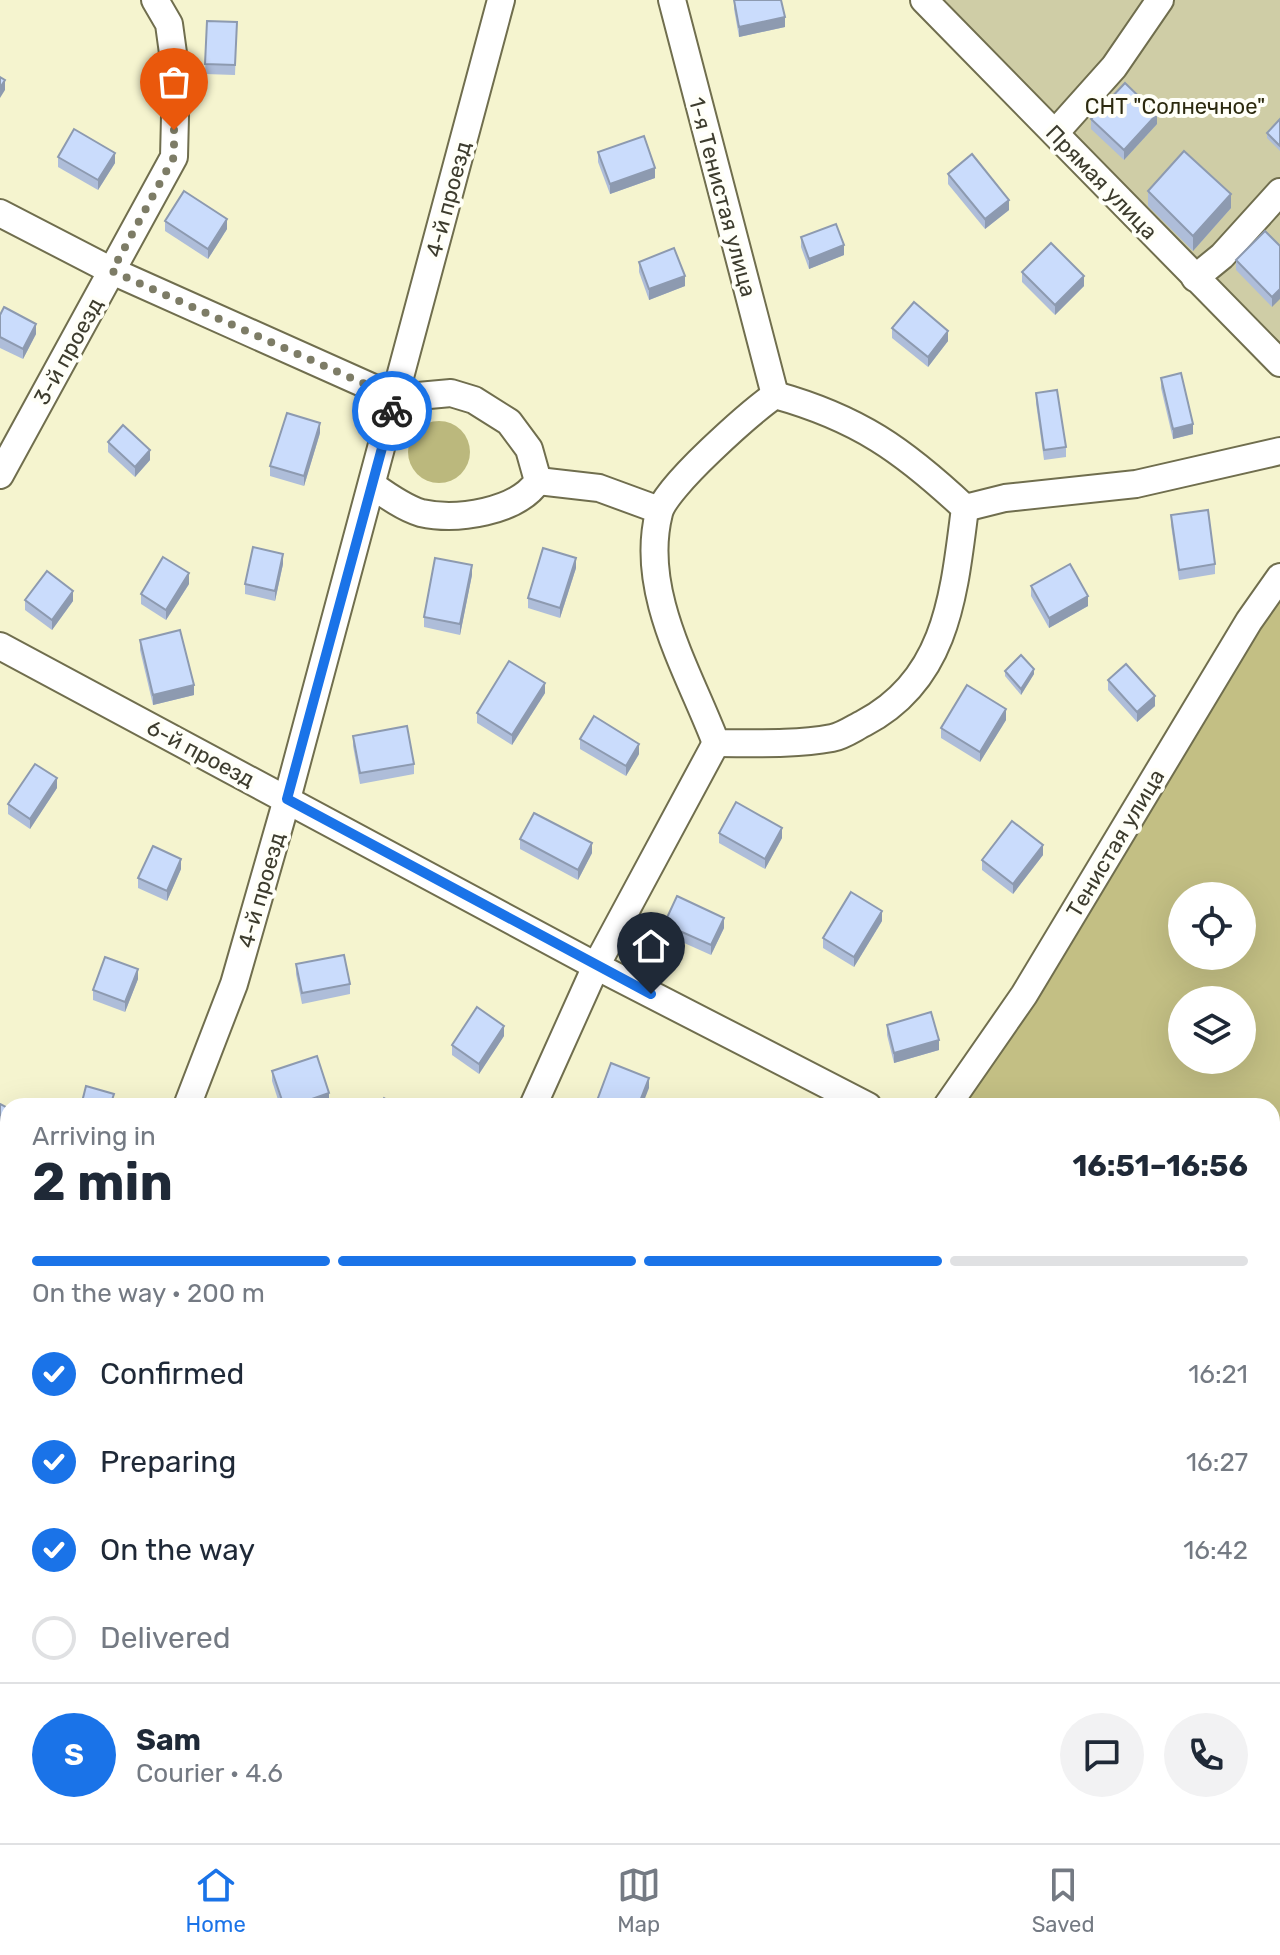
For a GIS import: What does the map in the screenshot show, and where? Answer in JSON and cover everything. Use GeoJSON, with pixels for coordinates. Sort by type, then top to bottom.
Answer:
{"type":"FeatureCollection","features":[{"type":"Feature","properties":{"kind":"street","name":"3-й проезд"},"geometry":{"type":"LineString","coordinates":[[0,475],[174,157],[176,75],[169,24],[155,0]]}},
{"type":"Feature","properties":{"kind":"street","name":"4-й проезд"},"geometry":{"type":"LineString","coordinates":[[396,398],[501,0]]}},
{"type":"Feature","properties":{"kind":"street","name":"1-я Тенистая улица"},"geometry":{"type":"LineString","coordinates":[[672,0],[775,395]]}},
{"type":"Feature","properties":{"kind":"street","name":"Прямая улица"},"geometry":{"type":"LineString","coordinates":[[924,0],[1280,363]]}},
{"type":"Feature","properties":{"kind":"street"},"geometry":{"type":"LineString","coordinates":[[1055,133],[1114,67],[1160,0]]}},
{"type":"Feature","properties":{"kind":"street"},"geometry":{"type":"LineString","coordinates":[[1195,278],[1222,256],[1280,192]]}},
{"type":"Feature","properties":{"kind":"street"},"geometry":{"type":"LineString","coordinates":[[0,213],[112,271],[396,398],[451,393],[474,400],[509,422],[529,449],[538,481]]}},
{"type":"Feature","properties":{"kind":"street"},"geometry":{"type":"LineString","coordinates":[[716,743],[673,642],[659,591],[656,547],[659,510],[723,437],[775,395],[824,408],[863,427],[918,464],[965,508]]}},
{"type":"Feature","properties":{"kind":"street"},"geometry":{"type":"LineString","coordinates":[[396,398],[372,485],[419,512],[448,516],[481,512],[528,495],[538,481]]}},
{"type":"Feature","properties":{"kind":"street"},"geometry":{"type":"LineString","coordinates":[[965,508],[1005,498],[1136,484],[1280,451]]}},
{"type":"Feature","properties":{"kind":"street"},"geometry":{"type":"LineString","coordinates":[[538,481],[599,488],[659,510]]}},
{"type":"Feature","properties":{"kind":"street","name":"4-й проезд"},"geometry":{"type":"LineString","coordinates":[[190,1098],[234,984],[372,485]]}},
{"type":"Feature","properties":{"kind":"street"},"geometry":{"type":"LineString","coordinates":[[716,743],[835,738],[887,711],[930,664],[955,589],[965,508]]}},
{"type":"Feature","properties":{"kind":"street","name":"Тенистая улица"},"geometry":{"type":"LineString","coordinates":[[953,1098],[1024,995],[1249,621],[1280,577]]}},
{"type":"Feature","properties":{"kind":"street","name":"6-й проезд"},"geometry":{"type":"LineString","coordinates":[[0,646],[596,966],[852,1098]]}},
{"type":"Feature","properties":{"kind":"street"},"geometry":{"type":"LineString","coordinates":[[537,1098],[596,966],[716,743]]}},
{"type":"Feature","properties":{"kind":"green space","name":"СНТ \"Солнечное\""},"geometry":{"type":"Polygon","coordinates":[[[924,0],[1280,0],[1280,363],[924,0]]]}},
{"type":"Feature","properties":{"kind":"shaded area"},"geometry":{"type":"Polygon","coordinates":[[[433,421],[445,421],[461,430],[468,440],[468,464],[461,474],[445,483],[433,483],[413,469],[408,458],[408,446],[422,426],[433,421]]]}},
{"type":"Feature","properties":{"kind":"shaded area"},"geometry":{"type":"Polygon","coordinates":[[[1280,580],[1280,1098],[952,1098],[1280,580]]]}},
{"type":"Feature","properties":{"kind":"building"},"geometry":{"type":"Polygon","coordinates":[[[734,0],[781,0],[785,17],[739,27],[734,0]]]}},
{"type":"Feature","properties":{"kind":"building"},"geometry":{"type":"Polygon","coordinates":[[[207,21],[237,22],[235,65],[205,64],[207,21]]]}},
{"type":"Feature","properties":{"kind":"building"},"geometry":{"type":"Polygon","coordinates":[[[1125,83],[1157,114],[1124,150],[1091,119],[1125,83]]]}},
{"type":"Feature","properties":{"kind":"building"},"geometry":{"type":"Polygon","coordinates":[[[1280,119],[1280,146],[1267,133],[1280,119]]]}},
{"type":"Feature","properties":{"kind":"building"},"geometry":{"type":"Polygon","coordinates":[[[74,129],[115,153],[98,180],[58,157],[74,129]]]}},
{"type":"Feature","properties":{"kind":"building"},"geometry":{"type":"Polygon","coordinates":[[[644,136],[655,168],[610,184],[598,152],[644,136]]]}},
{"type":"Feature","properties":{"kind":"building"},"geometry":{"type":"Polygon","coordinates":[[[1184,151],[1231,194],[1193,236],[1148,191],[1184,151]]]}},
{"type":"Feature","properties":{"kind":"building"},"geometry":{"type":"Polygon","coordinates":[[[972,154],[1009,200],[985,219],[948,174],[972,154]]]}},
{"type":"Feature","properties":{"kind":"building"},"geometry":{"type":"Polygon","coordinates":[[[184,191],[227,219],[208,249],[165,221],[184,191]]]}},
{"type":"Feature","properties":{"kind":"building"},"geometry":{"type":"Polygon","coordinates":[[[836,224],[844,245],[809,259],[801,237],[836,224]]]}},
{"type":"Feature","properties":{"kind":"building"},"geometry":{"type":"Polygon","coordinates":[[[1265,231],[1280,246],[1280,289],[1272,297],[1236,260],[1265,231]]]}},
{"type":"Feature","properties":{"kind":"building"},"geometry":{"type":"Polygon","coordinates":[[[1051,243],[1084,276],[1055,305],[1022,272],[1051,243]]]}},
{"type":"Feature","properties":{"kind":"building"},"geometry":{"type":"Polygon","coordinates":[[[674,248],[685,276],[649,289],[639,262],[674,248]]]}},
{"type":"Feature","properties":{"kind":"building"},"geometry":{"type":"Polygon","coordinates":[[[914,302],[948,331],[928,357],[892,328],[914,302]]]}},
{"type":"Feature","properties":{"kind":"building"},"geometry":{"type":"Polygon","coordinates":[[[4,307],[36,324],[23,349],[0,337],[0,315],[4,307]]]}},
{"type":"Feature","properties":{"kind":"building"},"geometry":{"type":"Polygon","coordinates":[[[1181,373],[1193,424],[1173,429],[1161,378],[1181,373]]]}},
{"type":"Feature","properties":{"kind":"building"},"geometry":{"type":"Polygon","coordinates":[[[1057,390],[1066,447],[1044,450],[1036,393],[1057,390]]]}},
{"type":"Feature","properties":{"kind":"building"},"geometry":{"type":"Polygon","coordinates":[[[287,413],[320,423],[304,476],[270,466],[287,413]]]}},
{"type":"Feature","properties":{"kind":"building"},"geometry":{"type":"Polygon","coordinates":[[[123,425],[150,450],[135,467],[108,442],[123,425]]]}},
{"type":"Feature","properties":{"kind":"building"},"geometry":{"type":"Polygon","coordinates":[[[1208,510],[1215,564],[1179,570],[1171,515],[1208,510]]]}},
{"type":"Feature","properties":{"kind":"building"},"geometry":{"type":"Polygon","coordinates":[[[253,547],[283,554],[275,591],[245,584],[253,547]]]}},
{"type":"Feature","properties":{"kind":"building"},"geometry":{"type":"Polygon","coordinates":[[[543,548],[576,558],[560,608],[528,598],[543,548]]]}},
{"type":"Feature","properties":{"kind":"building"},"geometry":{"type":"Polygon","coordinates":[[[163,557],[189,573],[166,610],[141,594],[163,557]]]}},
{"type":"Feature","properties":{"kind":"building"},"geometry":{"type":"Polygon","coordinates":[[[435,558],[472,565],[460,624],[424,617],[435,558]]]}},
{"type":"Feature","properties":{"kind":"building"},"geometry":{"type":"Polygon","coordinates":[[[1070,564],[1088,596],[1049,618],[1031,586],[1070,564]]]}},
{"type":"Feature","properties":{"kind":"building"},"geometry":{"type":"Polygon","coordinates":[[[47,571],[73,591],[52,620],[25,600],[47,571]]]}},
{"type":"Feature","properties":{"kind":"building"},"geometry":{"type":"Polygon","coordinates":[[[180,630],[194,685],[153,695],[140,640],[180,630]]]}},
{"type":"Feature","properties":{"kind":"building"},"geometry":{"type":"Polygon","coordinates":[[[1021,655],[1034,669],[1021,689],[1005,671],[1021,655]]]}},
{"type":"Feature","properties":{"kind":"building"},"geometry":{"type":"Polygon","coordinates":[[[509,661],[545,683],[512,735],[477,713],[509,661]]]}},
{"type":"Feature","properties":{"kind":"building"},"geometry":{"type":"Polygon","coordinates":[[[1126,664],[1155,696],[1137,712],[1108,680],[1126,664]]]}},
{"type":"Feature","properties":{"kind":"building"},"geometry":{"type":"Polygon","coordinates":[[[967,685],[1006,709],[980,752],[941,728],[967,685]]]}},
{"type":"Feature","properties":{"kind":"building"},"geometry":{"type":"Polygon","coordinates":[[[594,716],[639,744],[626,766],[580,739],[594,716]]]}},
{"type":"Feature","properties":{"kind":"building"},"geometry":{"type":"Polygon","coordinates":[[[407,726],[414,764],[360,773],[353,736],[407,726]]]}},
{"type":"Feature","properties":{"kind":"building"},"geometry":{"type":"Polygon","coordinates":[[[35,764],[57,778],[30,819],[8,804],[35,764]]]}},
{"type":"Feature","properties":{"kind":"building"},"geometry":{"type":"Polygon","coordinates":[[[736,802],[782,828],[765,859],[719,833],[736,802]]]}},
{"type":"Feature","properties":{"kind":"building"},"geometry":{"type":"Polygon","coordinates":[[[534,813],[592,843],[578,870],[520,839],[534,813]]]}},
{"type":"Feature","properties":{"kind":"building"},"geometry":{"type":"Polygon","coordinates":[[[1012,821],[1043,845],[1013,884],[982,860],[1012,821]]]}},
{"type":"Feature","properties":{"kind":"building"},"geometry":{"type":"Polygon","coordinates":[[[153,846],[181,859],[167,891],[138,878],[153,846]]]}},
{"type":"Feature","properties":{"kind":"building"},"geometry":{"type":"Polygon","coordinates":[[[851,892],[882,911],[854,957],[823,938],[851,892]]]}},
{"type":"Feature","properties":{"kind":"building"},"geometry":{"type":"Polygon","coordinates":[[[677,896],[724,918],[711,945],[664,924],[677,896]]]}},
{"type":"Feature","properties":{"kind":"building"},"geometry":{"type":"Polygon","coordinates":[[[344,955],[350,984],[302,993],[296,964],[344,955]]]}},
{"type":"Feature","properties":{"kind":"building"},"geometry":{"type":"Polygon","coordinates":[[[105,957],[138,969],[125,1002],[93,990],[105,957]]]}},
{"type":"Feature","properties":{"kind":"building"},"geometry":{"type":"Polygon","coordinates":[[[477,1007],[504,1026],[479,1064],[452,1045],[477,1007]]]}},
{"type":"Feature","properties":{"kind":"building"},"geometry":{"type":"Polygon","coordinates":[[[931,1012],[939,1040],[894,1053],[887,1025],[931,1012]]]}},
{"type":"Feature","properties":{"kind":"building"},"geometry":{"type":"Polygon","coordinates":[[[317,1056],[329,1093],[315,1098],[281,1098],[272,1071],[317,1056]]]}},
{"type":"Feature","properties":{"kind":"building"},"geometry":{"type":"Polygon","coordinates":[[[611,1063],[649,1078],[641,1098],[598,1098],[611,1063]]]}},
{"type":"Feature","properties":{"kind":"building"},"geometry":{"type":"Polygon","coordinates":[[[86,1086],[114,1094],[113,1098],[83,1098],[86,1086]]]}},
{"type":"Feature","properties":{"kind":"way so far"},"geometry":{"type":"LineString","coordinates":[[174,130],[174,157],[112,271],[396,398],[392,411]]}},
{"type":"Feature","properties":{"kind":"route"},"geometry":{"type":"LineString","coordinates":[[392,411],[287,799],[651,994]]}}]}
